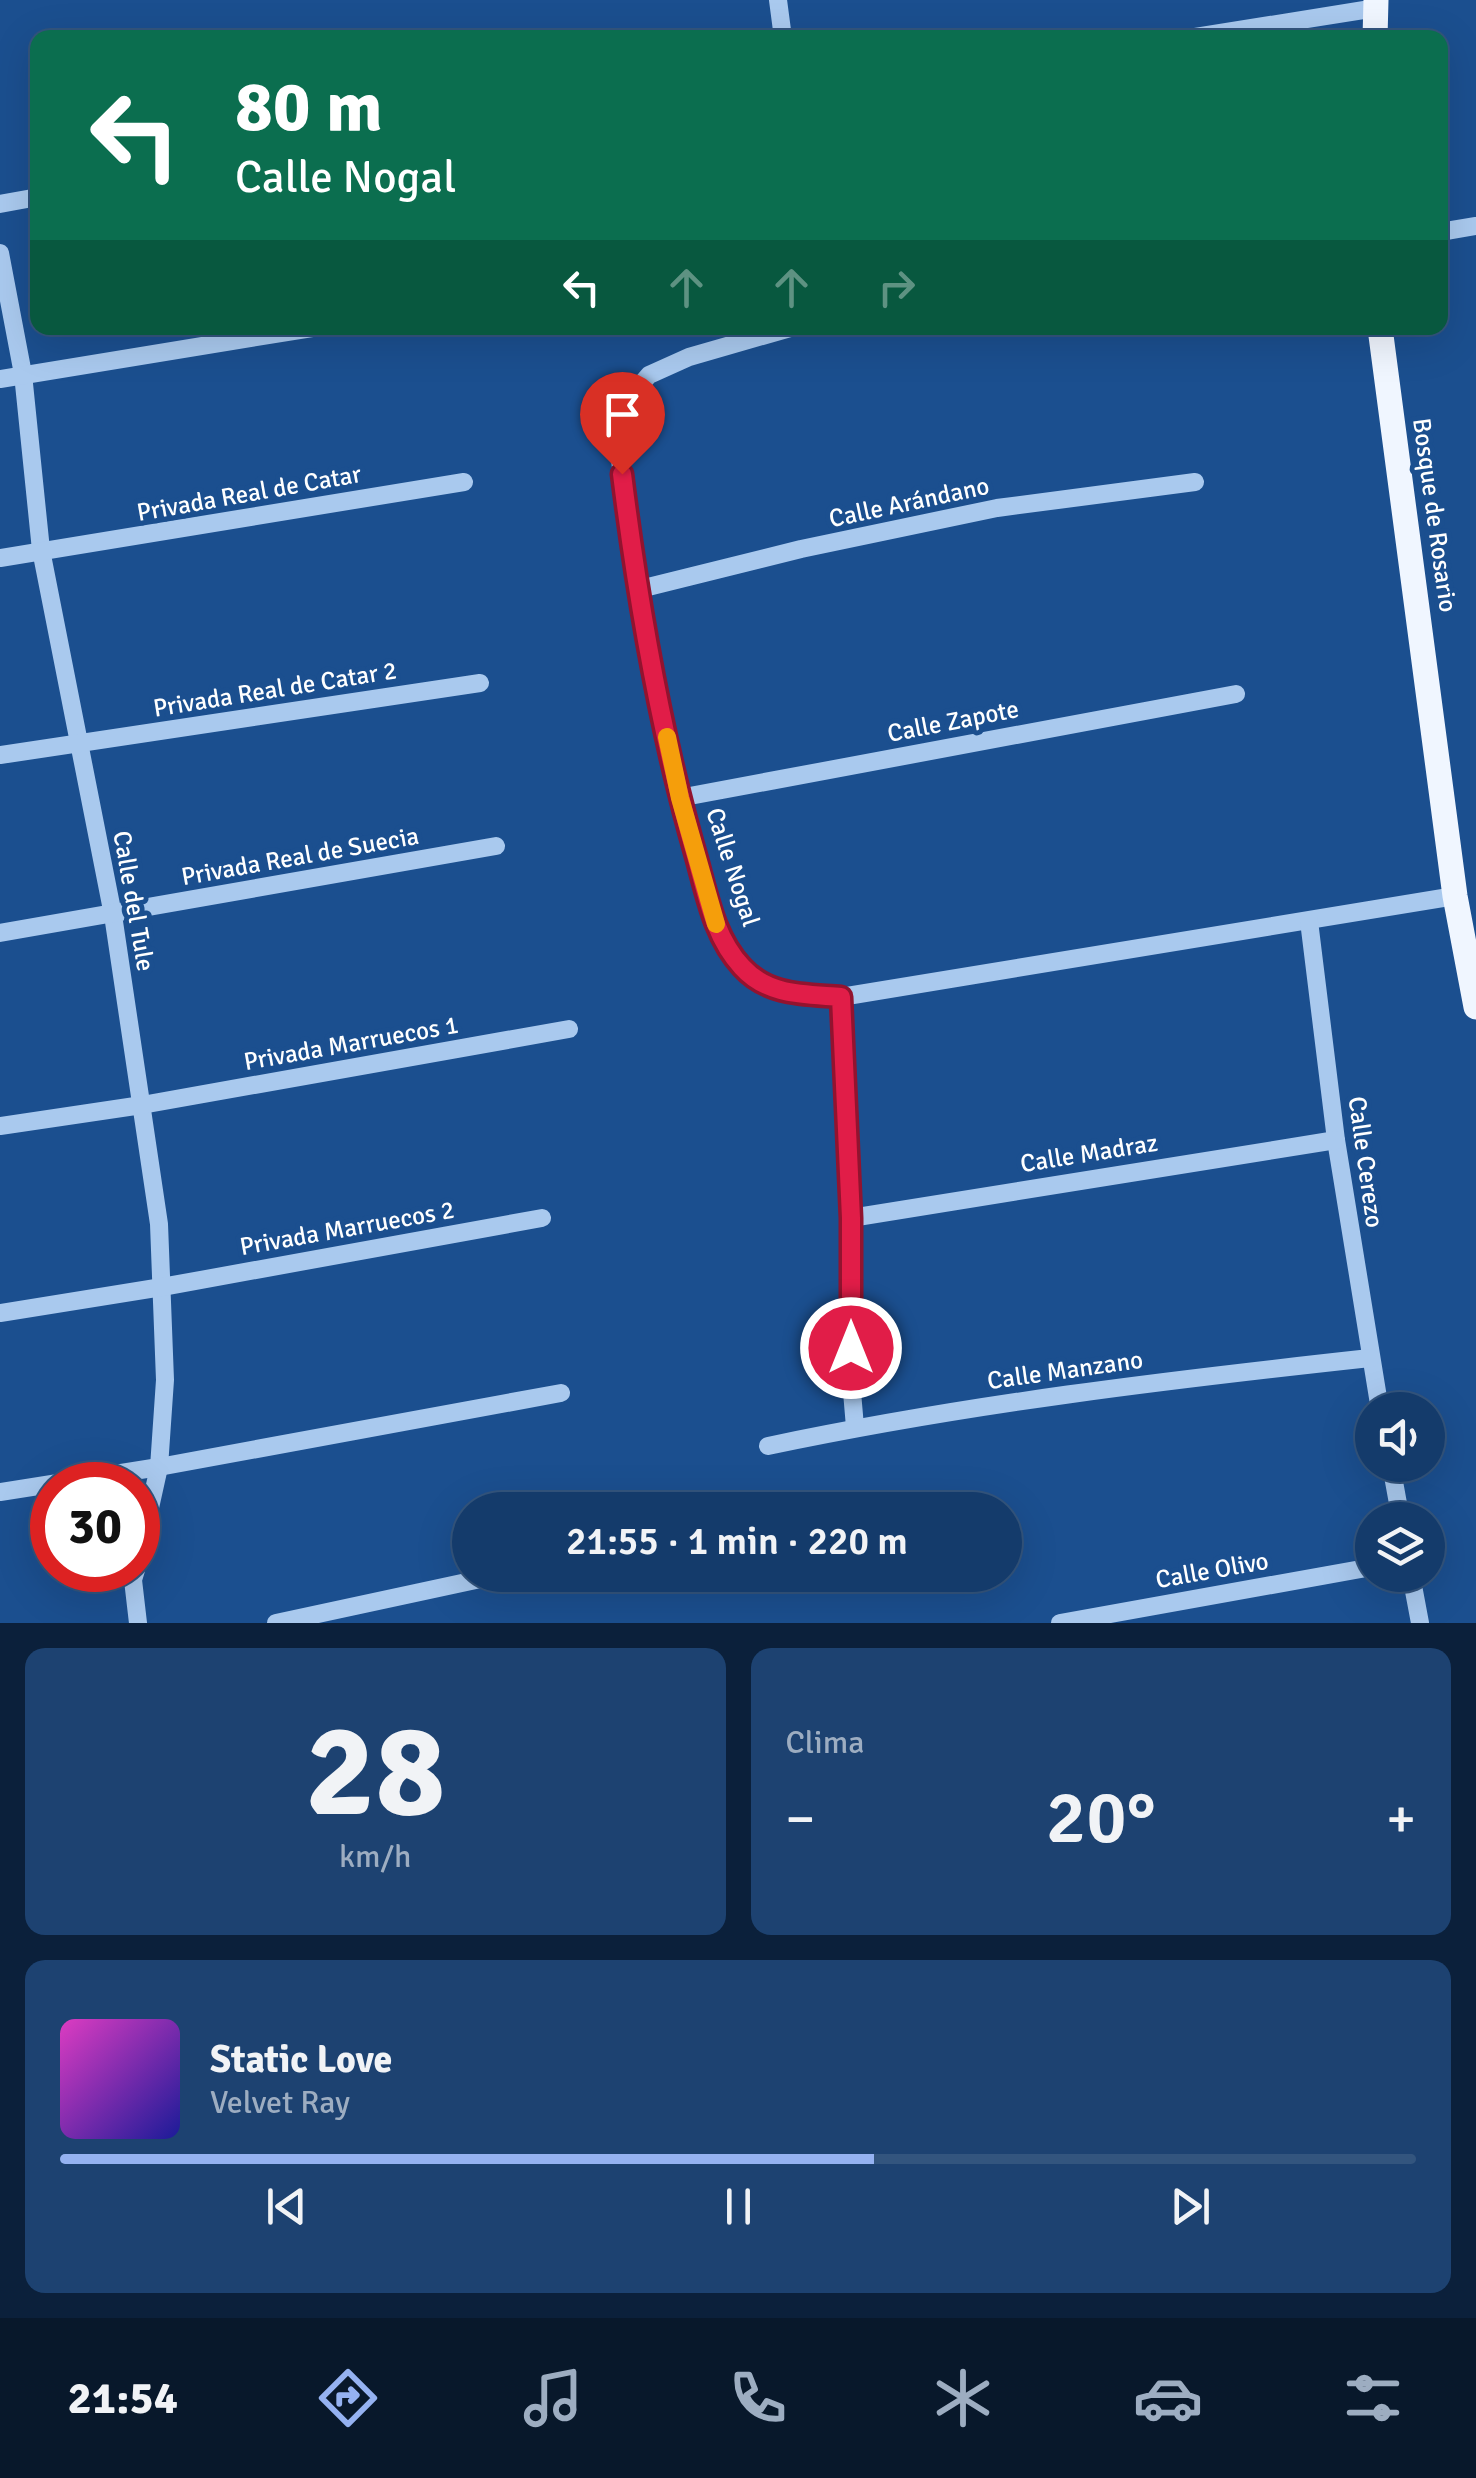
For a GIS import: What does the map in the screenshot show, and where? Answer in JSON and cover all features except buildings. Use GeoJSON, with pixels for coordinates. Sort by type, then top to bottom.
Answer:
{"type":"FeatureCollection","features":[{"type":"Feature","properties":{"kind":"main road"},"geometry":{"type":"LineString","coordinates":[[1376,4],[1376,30]]}},
{"type":"Feature","properties":{"kind":"main road","name":"Bosque de Rosario"},"geometry":{"type":"LineString","coordinates":[[1381,335],[1465,894],[1476,1007]]}},
{"type":"Feature","properties":{"kind":"street"},"geometry":{"type":"LineString","coordinates":[[778,0],[782,30]]}},
{"type":"Feature","properties":{"kind":"street"},"geometry":{"type":"LineString","coordinates":[[1233,30],[1376,4]]}},
{"type":"Feature","properties":{"kind":"street"},"geometry":{"type":"LineString","coordinates":[[0,204],[30,198]]}},
{"type":"Feature","properties":{"kind":"street"},"geometry":{"type":"LineString","coordinates":[[1448,231],[1476,226]]}},
{"type":"Feature","properties":{"kind":"street","name":"Calle del Tule"},"geometry":{"type":"LineString","coordinates":[[0,253],[22,374],[40,550],[113,914],[159,1224],[165,1380],[159,1462]]}},
{"type":"Feature","properties":{"kind":"street"},"geometry":{"type":"LineString","coordinates":[[0,379],[268,335]]}},
{"type":"Feature","properties":{"kind":"street","name":"Calle Nogal"},"geometry":{"type":"LineString","coordinates":[[766,335],[689,357],[649,375],[625,403],[617,435],[636,590],[680,798],[718,934],[744,970],[781,993],[841,997],[1465,894]]}},
{"type":"Feature","properties":{"kind":"street","name":"Privada Real de Catar"},"geometry":{"type":"LineString","coordinates":[[0,558],[464,482]]}},
{"type":"Feature","properties":{"kind":"street","name":"Calle Arándano"},"geometry":{"type":"LineString","coordinates":[[636,590],[801,549],[996,508],[1195,482]]}},
{"type":"Feature","properties":{"kind":"street","name":"Privada Real de Catar 2"},"geometry":{"type":"LineString","coordinates":[[0,755],[480,683]]}},
{"type":"Feature","properties":{"kind":"street","name":"Calle Zapote"},"geometry":{"type":"LineString","coordinates":[[680,798],[1236,694]]}},
{"type":"Feature","properties":{"kind":"street","name":"Privada Real de Suecia"},"geometry":{"type":"LineString","coordinates":[[0,932],[496,846]]}},
{"type":"Feature","properties":{"kind":"street","name":"Calle Cerezo"},"geometry":{"type":"LineString","coordinates":[[1309,920],[1336,1140],[1377,1392]]}},
{"type":"Feature","properties":{"kind":"street"},"geometry":{"type":"LineString","coordinates":[[841,997],[851,1218],[850,1380],[856,1427]]}},
{"type":"Feature","properties":{"kind":"street","name":"Privada Marruecos 1"},"geometry":{"type":"LineString","coordinates":[[0,1126],[142,1105],[569,1029]]}},
{"type":"Feature","properties":{"kind":"street","name":"Calle Madraz"},"geometry":{"type":"LineString","coordinates":[[851,1218],[1336,1140]]}},
{"type":"Feature","properties":{"kind":"street","name":"Privada Marruecos 2"},"geometry":{"type":"LineString","coordinates":[[0,1313],[542,1218]]}},
{"type":"Feature","properties":{"kind":"street","name":"Calle Manzano"},"geometry":{"type":"LineString","coordinates":[[768,1446],[856,1427],[1110,1387],[1370,1358]]}},
{"type":"Feature","properties":{"kind":"street"},"geometry":{"type":"LineString","coordinates":[[160,1467],[561,1393]]}},
{"type":"Feature","properties":{"kind":"street"},"geometry":{"type":"LineString","coordinates":[[0,1492],[30,1487]]}},
{"type":"Feature","properties":{"kind":"street","name":"Calle Olivo"},"geometry":{"type":"LineString","coordinates":[[1060,1623],[1355,1571]]}},
{"type":"Feature","properties":{"kind":"street"},"geometry":{"type":"LineString","coordinates":[[276,1623],[452,1585]]}},
{"type":"Feature","properties":{"kind":"street"},"geometry":{"type":"LineString","coordinates":[[134,1592],[138,1623]]}},
{"type":"Feature","properties":{"kind":"street"},"geometry":{"type":"LineString","coordinates":[[1414,1592],[1420,1623]]}},
{"type":"Feature","properties":{"kind":"slow traffic"},"geometry":{"type":"LineString","coordinates":[[667,737],[716,924]]}},
{"type":"Feature","properties":{"kind":"route"},"geometry":{"type":"LineString","coordinates":[[622,474],[636,590],[680,798],[718,934],[744,970],[781,993],[841,997],[851,1218],[851,1348]]}}]}
